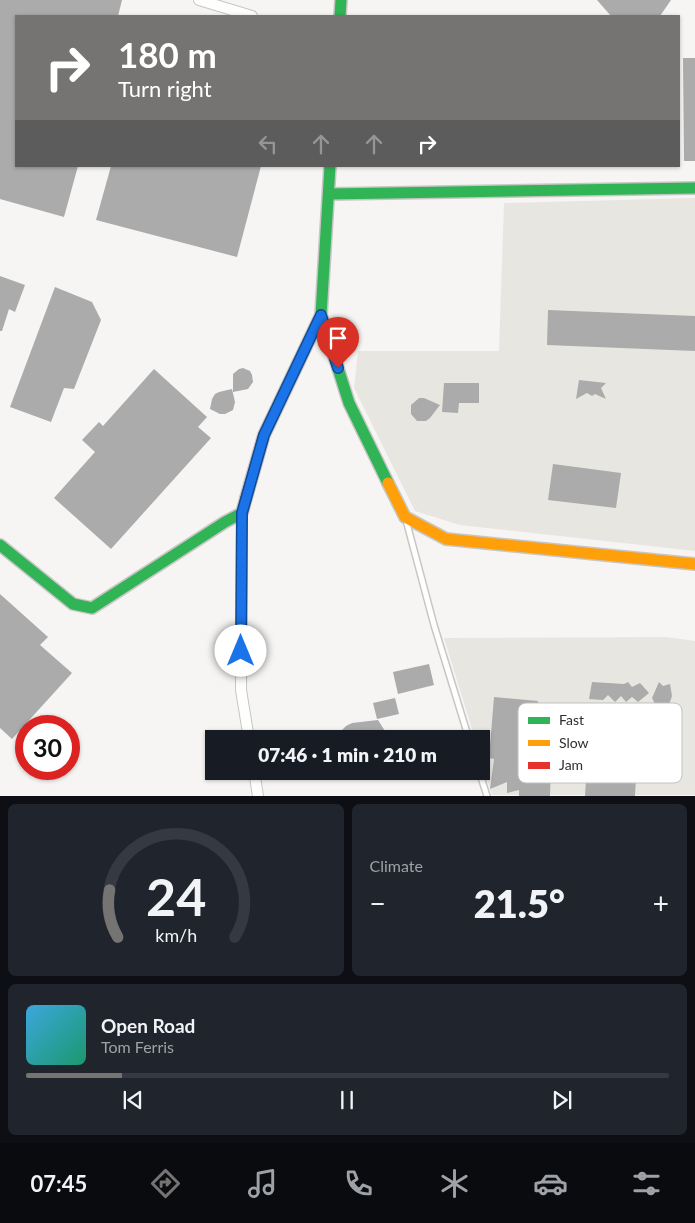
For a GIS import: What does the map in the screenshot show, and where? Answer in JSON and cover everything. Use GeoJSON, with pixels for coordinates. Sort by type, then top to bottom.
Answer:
{"type":"FeatureCollection","features":[{"type":"Feature","properties":{"kind":"street"},"geometry":{"type":"LineString","coordinates":[[199,0],[249,15]]}},
{"type":"Feature","properties":{"kind":"street"},"geometry":{"type":"LineString","coordinates":[[340,15],[341,0]]}},
{"type":"Feature","properties":{"kind":"street"},"geometry":{"type":"LineString","coordinates":[[330,167],[321,315],[349,402],[405,517],[446,539],[695,564]]}},
{"type":"Feature","properties":{"kind":"street"},"geometry":{"type":"LineString","coordinates":[[329,194],[695,188]]}},
{"type":"Feature","properties":{"kind":"street"},"geometry":{"type":"LineString","coordinates":[[248,730],[241,690],[242,513],[264,435],[321,315]]}},
{"type":"Feature","properties":{"kind":"street"},"geometry":{"type":"LineString","coordinates":[[0,545],[73,604],[92,608],[242,513]]}},
{"type":"Feature","properties":{"kind":"street"},"geometry":{"type":"LineString","coordinates":[[255,780],[258,796]]}},
{"type":"Feature","properties":{"kind":"lane"},"geometry":{"type":"LineString","coordinates":[[405,517],[434,625],[466,730]]}},
{"type":"Feature","properties":{"kind":"lane"},"geometry":{"type":"LineString","coordinates":[[482,780],[487,796]]}},
{"type":"Feature","properties":{"kind":"shaded area"},"geometry":{"type":"Polygon","coordinates":[[[695,198],[695,551],[460,525],[415,511],[354,388],[358,351],[499,351],[504,203],[695,198]]]}},
{"type":"Feature","properties":{"kind":"shaded area"},"geometry":{"type":"Polygon","coordinates":[[[667,637],[695,641],[695,795],[492,795],[487,780],[490,780],[490,730],[472,730],[444,638],[667,637]]]}},
{"type":"Feature","properties":{"kind":"building"},"geometry":{"type":"Polygon","coordinates":[[[0,0],[122,0],[118,15],[15,15],[15,167],[78,167],[64,217],[0,199],[0,0]]]}},
{"type":"Feature","properties":{"kind":"building"},"geometry":{"type":"Polygon","coordinates":[[[597,0],[671,0],[661,15],[610,15],[597,0]]]}},
{"type":"Feature","properties":{"kind":"building"},"geometry":{"type":"Polygon","coordinates":[[[683,58],[695,58],[695,161],[684,161],[683,58]]]}},
{"type":"Feature","properties":{"kind":"building"},"geometry":{"type":"Polygon","coordinates":[[[111,167],[261,167],[237,257],[96,220],[111,167]]]}},
{"type":"Feature","properties":{"kind":"building"},"geometry":{"type":"Polygon","coordinates":[[[0,276],[25,285],[15,312],[9,309],[2,331],[0,331],[0,276]]]}},
{"type":"Feature","properties":{"kind":"building"},"geometry":{"type":"Polygon","coordinates":[[[55,287],[92,302],[101,320],[74,389],[64,388],[51,422],[10,407],[55,287]]]}},
{"type":"Feature","properties":{"kind":"building"},"geometry":{"type":"Polygon","coordinates":[[[548,310],[695,316],[695,351],[547,345],[548,310]]]}},
{"type":"Feature","properties":{"kind":"building"},"geometry":{"type":"Polygon","coordinates":[[[243,368],[250,371],[253,382],[248,389],[233,392],[233,374],[243,368]]]}},
{"type":"Feature","properties":{"kind":"building"},"geometry":{"type":"Polygon","coordinates":[[[154,369],[207,417],[198,427],[211,438],[111,549],[54,498],[95,452],[82,440],[99,422],[103,426],[154,369]]]}},
{"type":"Feature","properties":{"kind":"building"},"geometry":{"type":"Polygon","coordinates":[[[579,380],[606,383],[601,388],[606,399],[587,393],[576,399],[579,380]]]}},
{"type":"Feature","properties":{"kind":"building"},"geometry":{"type":"Polygon","coordinates":[[[444,383],[479,383],[479,403],[459,403],[458,413],[442,412],[444,383]]]}},
{"type":"Feature","properties":{"kind":"building"},"geometry":{"type":"Polygon","coordinates":[[[232,389],[235,402],[233,410],[220,414],[210,409],[215,394],[232,389]]]}},
{"type":"Feature","properties":{"kind":"building"},"geometry":{"type":"Polygon","coordinates":[[[419,398],[424,398],[440,405],[426,421],[417,421],[411,414],[411,405],[419,398]]]}},
{"type":"Feature","properties":{"kind":"building"},"geometry":{"type":"Polygon","coordinates":[[[553,464],[621,473],[616,508],[548,500],[553,464]]]}},
{"type":"Feature","properties":{"kind":"building"},"geometry":{"type":"Polygon","coordinates":[[[0,594],[48,637],[40,645],[72,673],[34,715],[15,715],[15,736],[12,739],[0,728],[0,594]]]}},
{"type":"Feature","properties":{"kind":"building"},"geometry":{"type":"Polygon","coordinates":[[[429,664],[434,685],[398,694],[393,672],[429,664]]]}},
{"type":"Feature","properties":{"kind":"building"},"geometry":{"type":"Polygon","coordinates":[[[592,682],[624,684],[628,682],[632,687],[640,683],[649,693],[638,702],[632,697],[626,702],[621,696],[615,702],[608,695],[603,700],[589,699],[592,682]]]}},
{"type":"Feature","properties":{"kind":"building"},"geometry":{"type":"Polygon","coordinates":[[[659,682],[663,686],[670,684],[672,696],[670,703],[654,703],[652,698],[659,682]]]}},
{"type":"Feature","properties":{"kind":"building"},"geometry":{"type":"Polygon","coordinates":[[[494,697],[538,701],[538,703],[518,703],[518,783],[550,783],[550,796],[519,796],[519,790],[507,793],[507,782],[490,789],[494,759],[490,758],[490,746],[494,697]]]}},
{"type":"Feature","properties":{"kind":"building"},"geometry":{"type":"Polygon","coordinates":[[[395,698],[399,714],[377,719],[373,703],[395,698]]]}},
{"type":"Feature","properties":{"kind":"building"},"geometry":{"type":"Polygon","coordinates":[[[378,720],[384,730],[342,730],[352,723],[378,720]]]}},
{"type":"Feature","properties":{"kind":"building"},"geometry":{"type":"Polygon","coordinates":[[[586,783],[636,783],[635,796],[585,796],[586,783]]]}},
{"type":"Feature","properties":{"kind":"traffic: fast"},"geometry":{"type":"LineString","coordinates":[[340,15],[341,0]]}},
{"type":"Feature","properties":{"kind":"traffic: fast"},"geometry":{"type":"LineString","coordinates":[[330,167],[321,315],[349,403],[388,483]]}},
{"type":"Feature","properties":{"kind":"traffic: fast"},"geometry":{"type":"LineString","coordinates":[[329,194],[695,188]]}},
{"type":"Feature","properties":{"kind":"traffic: fast"},"geometry":{"type":"LineString","coordinates":[[0,545],[73,604],[92,608],[242,513],[246,498]]}},
{"type":"Feature","properties":{"kind":"traffic: slow"},"geometry":{"type":"LineString","coordinates":[[388,483],[405,517],[446,539],[695,564]]}},
{"type":"Feature","properties":{"kind":"traffic: jam"},"geometry":{"type":"LineString","coordinates":[[246,498],[264,435],[321,315]]}},
{"type":"Feature","properties":{"kind":"route"},"geometry":{"type":"LineString","coordinates":[[241,651],[242,513],[264,435],[321,315],[338,368]]}}]}
